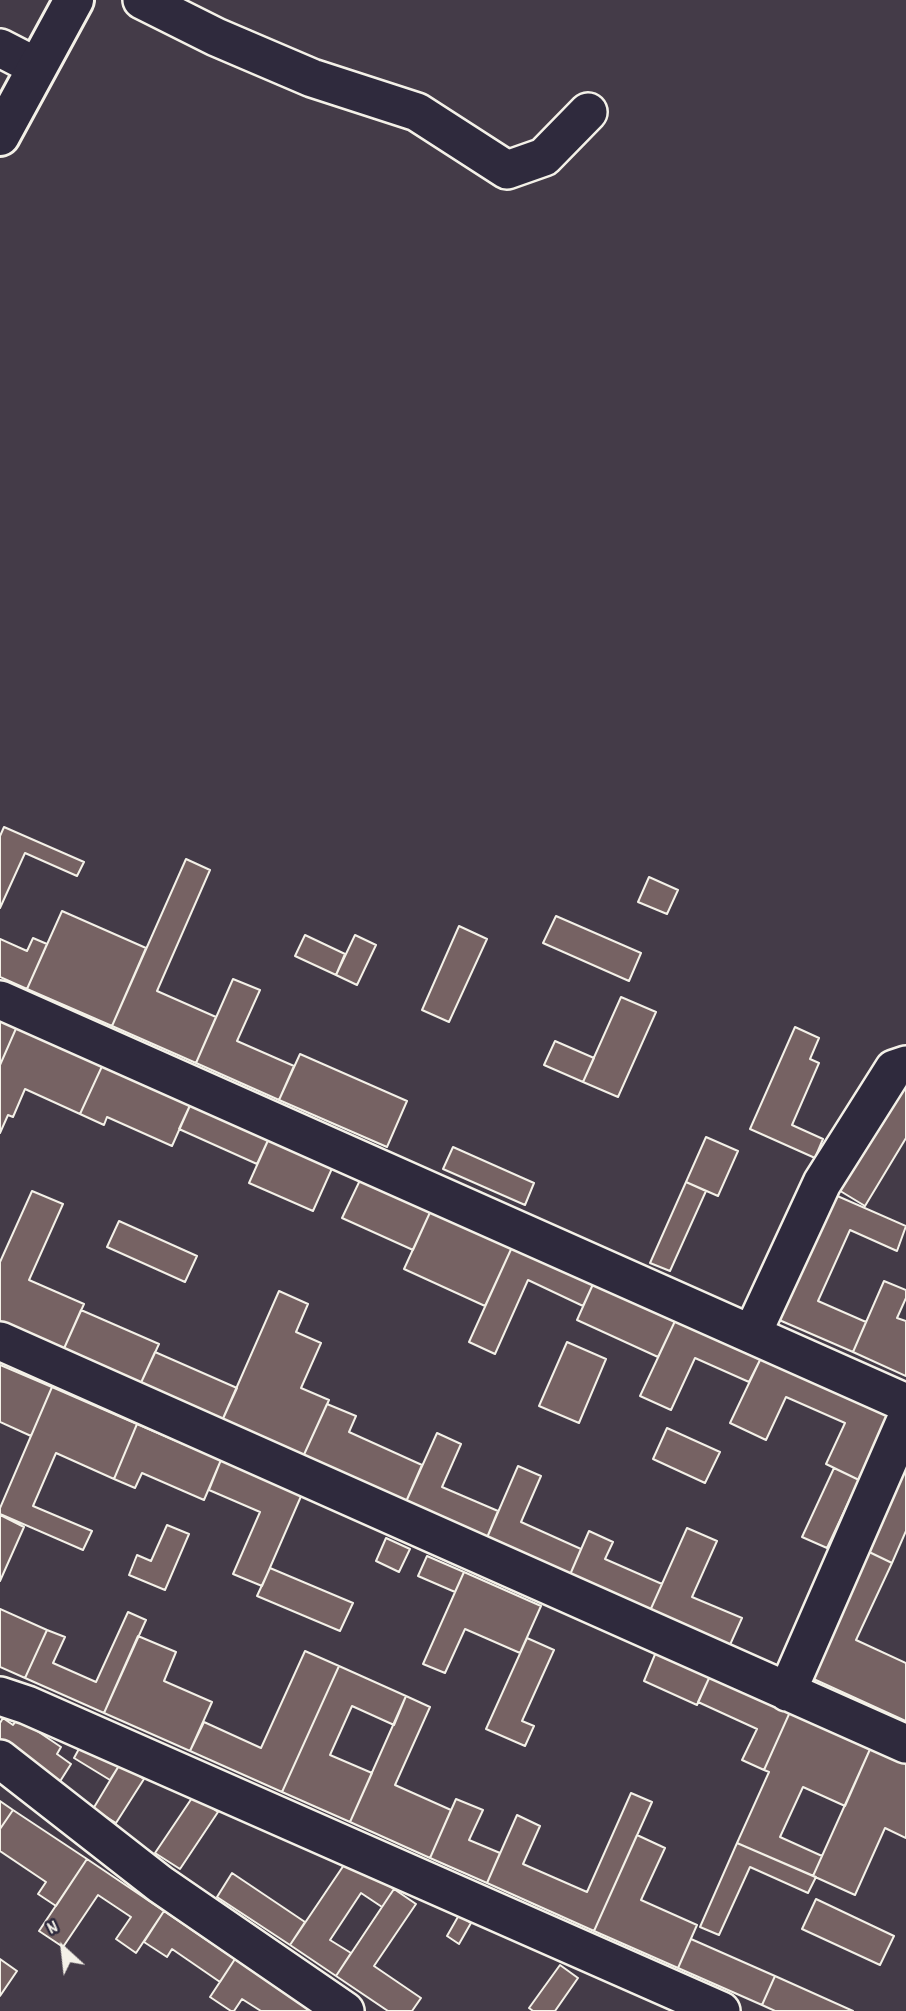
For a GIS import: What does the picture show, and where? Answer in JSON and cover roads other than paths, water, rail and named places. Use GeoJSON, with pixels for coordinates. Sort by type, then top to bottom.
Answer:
{"type":"FeatureCollection","features":[{"type":"Feature","properties":{"kind":"main road"},"geometry":{"type":"LineString","coordinates":[[0,136],[74,0]]}},
{"type":"Feature","properties":{"kind":"street"},"geometry":{"type":"LineString","coordinates":[[142,0],[216,37],[312,78],[417,112],[507,170],[544,157],[588,112]]}},
{"type":"Feature","properties":{"kind":"street"},"geometry":{"type":"LineString","coordinates":[[0,48],[37,67]]}},
{"type":"Feature","properties":{"kind":"street"},"geometry":{"type":"LineString","coordinates":[[0,1000],[906,1403]]}},
{"type":"Feature","properties":{"kind":"street"},"geometry":{"type":"LineString","coordinates":[[752,1334],[822,1183],[894,1069],[906,1065]]}},
{"type":"Feature","properties":{"kind":"street"},"geometry":{"type":"LineString","coordinates":[[0,1341],[906,1744]]}},
{"type":"Feature","properties":{"kind":"street"},"geometry":{"type":"LineString","coordinates":[[787,1692],[906,1420]]}},
{"type":"Feature","properties":{"kind":"street"},"geometry":{"type":"LineString","coordinates":[[0,1696],[27,1705],[721,2011]]}},
{"type":"Feature","properties":{"kind":"street"},"geometry":{"type":"LineString","coordinates":[[0,1759],[160,1884],[345,2011]]}}]}
